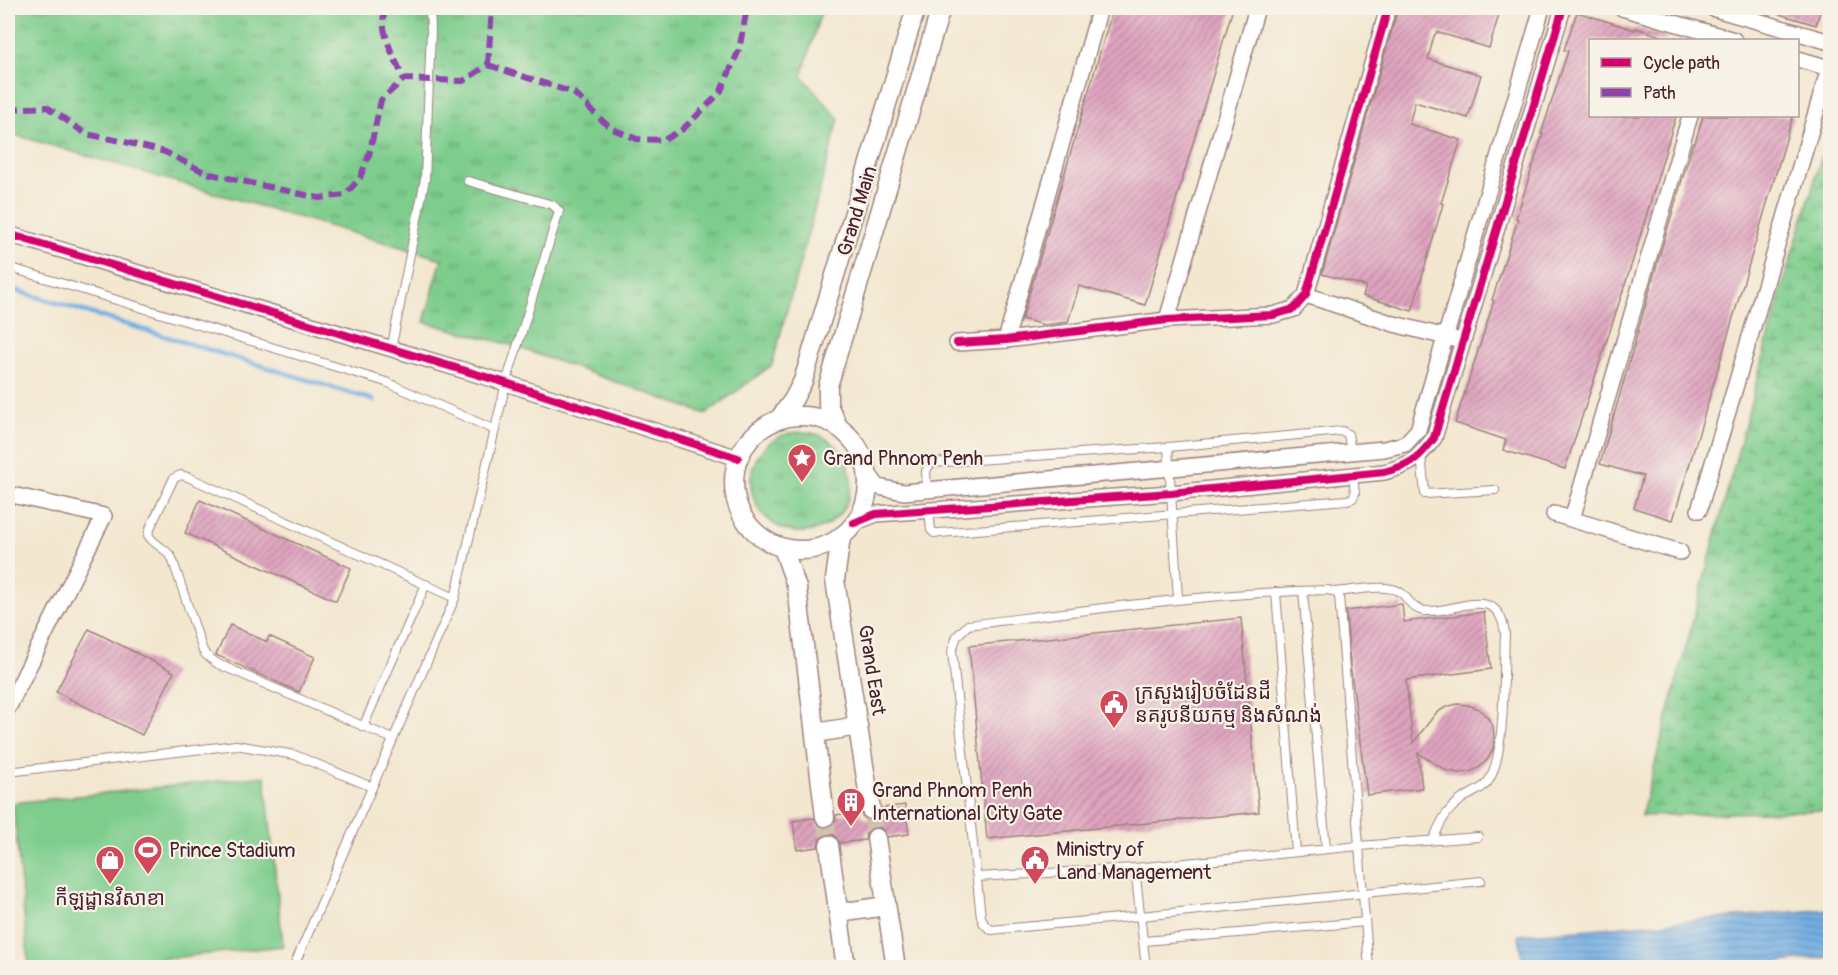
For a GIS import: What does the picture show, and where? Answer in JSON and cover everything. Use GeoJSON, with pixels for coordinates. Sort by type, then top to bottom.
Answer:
{"type":"FeatureCollection","features":[{"type":"Feature","properties":{"kind":"street","name":"Grand Main"},"geometry":{"type":"LineString","coordinates":[[779,419],[794,400],[803,381],[916,8]]}},
{"type":"Feature","properties":{"kind":"street","name":"Grand Main"},"geometry":{"type":"LineString","coordinates":[[838,426],[828,405],[828,386],[941,8]]}},
{"type":"Feature","properties":{"kind":"street"},"geometry":{"type":"LineString","coordinates":[[1006,340],[1100,8]]}},
{"type":"Feature","properties":{"kind":"street"},"geometry":{"type":"LineString","coordinates":[[1167,320],[1257,8]]}},
{"type":"Feature","properties":{"kind":"street"},"geometry":{"type":"LineString","coordinates":[[957,344],[1167,320],[1273,315],[1294,309],[1306,295],[1388,8]]}},
{"type":"Feature","properties":{"kind":"street"},"geometry":{"type":"LineString","coordinates":[[867,472],[878,487],[904,492],[1351,453],[1405,444],[1418,430],[1542,8]]}},
{"type":"Feature","properties":{"kind":"street"},"geometry":{"type":"LineString","coordinates":[[854,523],[876,514],[1171,493],[1384,472],[1404,467],[1421,455],[1434,438],[1563,8]]}},
{"type":"Feature","properties":{"kind":"street"},"geometry":{"type":"LineString","coordinates":[[1622,8],[1713,38],[1718,8],[1830,42]]}},
{"type":"Feature","properties":{"kind":"street"},"geometry":{"type":"LineString","coordinates":[[1699,510],[1830,67],[1799,59]]}},
{"type":"Feature","properties":{"kind":"street"},"geometry":{"type":"LineString","coordinates":[[1572,519],[1690,117]]}},
{"type":"Feature","properties":{"kind":"street"},"geometry":{"type":"LineString","coordinates":[[8,234],[506,384],[738,458]]}},
{"type":"Feature","properties":{"kind":"street"},"geometry":{"type":"LineString","coordinates":[[1306,295],[1394,324],[1463,342]]}},
{"type":"Feature","properties":{"kind":"street"},"geometry":{"type":"LineString","coordinates":[[798,415],[817,417],[838,426],[855,442],[867,472],[868,485],[864,504],[854,523],[841,536],[824,546],[805,550],[783,548],[768,542],[753,530],[741,515],[735,497],[734,481],[738,458],[748,441],[762,428],[779,419],[798,415]]}},
{"type":"Feature","properties":{"kind":"street"},"geometry":{"type":"LineString","coordinates":[[1410,440],[1421,455]]}},
{"type":"Feature","properties":{"kind":"street"},"geometry":{"type":"LineString","coordinates":[[1351,453],[1353,475]]}},
{"type":"Feature","properties":{"kind":"street"},"geometry":{"type":"LineString","coordinates":[[8,494],[104,516],[8,708]]}},
{"type":"Feature","properties":{"kind":"street"},"geometry":{"type":"LineString","coordinates":[[1554,514],[1680,552]]}},
{"type":"Feature","properties":{"kind":"street","name":"Grand East"},"geometry":{"type":"LineString","coordinates":[[841,536],[835,580],[871,810]]}},
{"type":"Feature","properties":{"kind":"street"},"geometry":{"type":"LineString","coordinates":[[783,548],[797,588],[825,817]]}},
{"type":"Feature","properties":{"kind":"street"},"geometry":{"type":"LineString","coordinates":[[816,733],[858,726]]}},
{"type":"Feature","properties":{"kind":"street"},"geometry":{"type":"LineString","coordinates":[[876,838],[896,968]]}},
{"type":"Feature","properties":{"kind":"street"},"geometry":{"type":"LineString","coordinates":[[829,845],[846,968]]}},
{"type":"Feature","properties":{"kind":"street"},"geometry":{"type":"LineString","coordinates":[[839,913],[886,906]]}},
{"type":"Feature","properties":{"kind":"lane"},"geometry":{"type":"LineString","coordinates":[[391,350],[425,179],[430,8]]}},
{"type":"Feature","properties":{"kind":"lane"},"geometry":{"type":"LineString","coordinates":[[292,968],[455,598],[506,384],[559,211],[553,205],[468,181]]}},
{"type":"Feature","properties":{"kind":"lane"},"geometry":{"type":"LineString","coordinates":[[8,267],[386,382],[495,430]]}},
{"type":"Feature","properties":{"kind":"lane"},"geometry":{"type":"LineString","coordinates":[[927,490],[926,471],[931,463],[1168,447],[1342,431],[1350,438],[1351,453]]}},
{"type":"Feature","properties":{"kind":"lane"},"geometry":{"type":"LineString","coordinates":[[1168,447],[1178,598]]}},
{"type":"Feature","properties":{"kind":"lane"},"geometry":{"type":"LineString","coordinates":[[1421,455],[1425,494],[1495,490]]}},
{"type":"Feature","properties":{"kind":"lane"},"geometry":{"type":"LineString","coordinates":[[393,740],[218,664],[207,656],[203,651],[172,558],[168,551],[148,536],[151,526],[174,478],[181,475],[455,598]]}},
{"type":"Feature","properties":{"kind":"lane"},"geometry":{"type":"LineString","coordinates":[[929,511],[931,530],[934,533],[940,533],[1347,500],[1353,498],[1353,475]]}},
{"type":"Feature","properties":{"kind":"lane"},"geometry":{"type":"LineString","coordinates":[[363,727],[426,585]]}},
{"type":"Feature","properties":{"kind":"lane"},"geometry":{"type":"LineString","coordinates":[[1433,840],[1444,815],[1461,800],[1486,784],[1495,768],[1500,749],[1504,634],[1503,618],[1493,608],[1482,604],[1428,611],[1415,609],[1401,593],[1388,588],[1335,592],[1328,590],[1275,592],[1178,598],[968,625],[957,636],[952,651],[981,917],[984,924],[991,930],[1481,881]]}},
{"type":"Feature","properties":{"kind":"lane"},"geometry":{"type":"LineString","coordinates":[[1303,591],[1326,849]]}},
{"type":"Feature","properties":{"kind":"lane"},"geometry":{"type":"LineString","coordinates":[[1275,592],[1296,852]]}},
{"type":"Feature","properties":{"kind":"lane"},"geometry":{"type":"LineString","coordinates":[[1335,592],[1339,596],[1369,968]]}},
{"type":"Feature","properties":{"kind":"lane"},"geometry":{"type":"LineString","coordinates":[[8,772],[236,745],[295,755],[372,787]]}},
{"type":"Feature","properties":{"kind":"lane"},"geometry":{"type":"LineString","coordinates":[[977,877],[1135,868],[1478,837]]}},
{"type":"Feature","properties":{"kind":"lane"},"geometry":{"type":"LineString","coordinates":[[1135,868],[1146,968]]}},
{"type":"Feature","properties":{"kind":"lane"},"geometry":{"type":"LineString","coordinates":[[1144,941],[1365,922]]}},
{"type":"Feature","properties":{"kind":"green space"},"geometry":{"type":"Polygon","coordinates":[[[8,8],[822,8],[802,76],[839,119],[772,365],[706,414],[511,345],[424,322],[442,259],[8,133],[8,8]]]}},
{"type":"Feature","properties":{"kind":"green space"},"geometry":{"type":"Polygon","coordinates":[[[1830,130],[1830,810],[1641,816],[1777,304],[1830,130]]]}},
{"type":"Feature","properties":{"kind":"green space"},"geometry":{"type":"Polygon","coordinates":[[[801,432],[829,440],[843,454],[851,482],[843,510],[829,524],[801,532],[773,524],[759,510],[751,482],[759,454],[773,440],[801,432]]]}},
{"type":"Feature","properties":{"kind":"green space","name":"Prince Stadium"},"geometry":{"type":"Polygon","coordinates":[[[265,776],[283,946],[84,967],[29,967],[13,803],[265,776]]]}},
{"type":"Feature","properties":{"kind":"water"},"geometry":{"type":"Polygon","coordinates":[[[1830,909],[1830,957],[1716,968],[1523,967],[1519,935],[1830,909]]]}},
{"type":"Feature","properties":{"kind":"building"},"geometry":{"type":"Polygon","coordinates":[[[1113,8],[1233,8],[1145,305],[1079,286],[1068,322],[1044,325],[1022,319],[1113,8]]]}},
{"type":"Feature","properties":{"kind":"building"},"geometry":{"type":"Polygon","coordinates":[[[1398,8],[1501,8],[1489,48],[1437,32],[1434,36],[1428,59],[1481,75],[1468,118],[1415,102],[1409,124],[1461,140],[1441,203],[1443,204],[1412,311],[1363,296],[1366,286],[1322,274],[1398,8]]]}},
{"type":"Feature","properties":{"kind":"building"},"geometry":{"type":"Polygon","coordinates":[[[1769,8],[1821,8],[1816,25],[1769,11],[1769,8]]]}},
{"type":"Feature","properties":{"kind":"building"},"geometry":{"type":"Polygon","coordinates":[[[1577,12],[1667,38],[1589,39],[1589,117],[1676,117],[1633,260],[1565,469],[1503,450],[1506,440],[1455,423],[1494,301],[1492,300],[1518,219],[1516,218],[1568,51],[1564,50],[1577,12]]]}},
{"type":"Feature","properties":{"kind":"building"},"geometry":{"type":"Polygon","coordinates":[[[1703,117],[1793,117],[1673,520],[1634,508],[1643,476],[1600,464],[1656,268],[1693,143],[1695,143],[1703,117]]]}},
{"type":"Feature","properties":{"kind":"building"},"geometry":{"type":"Polygon","coordinates":[[[200,500],[351,568],[336,601],[185,533],[200,500]]]}},
{"type":"Feature","properties":{"kind":"building"},"geometry":{"type":"Polygon","coordinates":[[[1402,604],[1404,622],[1484,612],[1491,669],[1406,680],[1413,743],[1436,713],[1457,704],[1479,709],[1487,717],[1493,726],[1493,749],[1488,759],[1480,767],[1470,772],[1459,773],[1447,771],[1418,753],[1422,788],[1367,795],[1350,664],[1346,611],[1402,604]]]}},
{"type":"Feature","properties":{"kind":"building","name":"ក្រសួងរៀបចំដែនដី នគរូបនីយកម្ម និងសំណង់"},"geometry":{"type":"Polygon","coordinates":[[[1241,618],[1259,812],[987,839],[969,646],[1241,618]]]}},
{"type":"Feature","properties":{"kind":"building"},"geometry":{"type":"Polygon","coordinates":[[[230,625],[267,642],[269,636],[315,657],[299,692],[216,655],[230,625]]]}},
{"type":"Feature","properties":{"kind":"building"},"geometry":{"type":"Polygon","coordinates":[[[89,629],[174,672],[142,735],[56,692],[89,629]]]}},
{"type":"Feature","properties":{"kind":"building","name":"Grand Phnom Penh International City Gate"},"geometry":{"type":"Polygon","coordinates":[[[905,805],[909,834],[887,837],[881,828],[874,827],[866,833],[865,840],[840,843],[834,835],[827,834],[819,840],[818,847],[797,850],[793,821],[814,818],[820,827],[827,828],[835,822],[836,815],[860,812],[863,817],[872,821],[878,818],[882,808],[905,805]]]}},
{"type":"Feature","properties":{"kind":"waterway"},"geometry":{"type":"LineString","coordinates":[[8,288],[373,400]]}},
{"type":"Feature","properties":{"kind":"tunnel"},"geometry":{"type":"LineString","coordinates":[[871,810],[876,838]]}},
{"type":"Feature","properties":{"kind":"tunnel"},"geometry":{"type":"LineString","coordinates":[[825,817],[829,845]]}},
{"type":"Feature","properties":{"kind":"marked path"},"geometry":{"type":"LineString","coordinates":[[385,8],[383,17],[386,35],[404,79],[463,81],[488,65]]}},
{"type":"Feature","properties":{"kind":"marked path"},"geometry":{"type":"LineString","coordinates":[[488,65],[492,8]]}},
{"type":"Feature","properties":{"kind":"marked path"},"geometry":{"type":"LineString","coordinates":[[488,65],[574,93],[610,128],[637,139],[664,140],[683,129],[720,93],[739,50],[747,8]]}},
{"type":"Feature","properties":{"kind":"marked path"},"geometry":{"type":"LineString","coordinates":[[8,109],[47,107],[86,134],[165,152],[206,173],[319,198],[345,195],[360,178],[369,155],[381,100],[404,79]]}},
{"type":"Feature","properties":{"kind":"cycle path"},"geometry":{"type":"LineString","coordinates":[[957,343],[1006,340],[1167,320],[1273,315],[1294,309],[1306,295],[1388,8]]}},
{"type":"Feature","properties":{"kind":"cycle path"},"geometry":{"type":"LineString","coordinates":[[854,523],[876,514],[1171,493],[1384,472],[1413,461],[1434,438],[1563,8]]}},
{"type":"Feature","properties":{"kind":"cycle path"},"geometry":{"type":"LineString","coordinates":[[8,234],[506,383],[738,458]]}},
{"type":"Feature","properties":{"kind":"place","name":"Grand Phnom Penh"},"geometry":{"type":"Point","coordinates":[802,484]}},
{"type":"Feature","properties":{"kind":"place","name":"ក្រសួងរៀបចំដែនដី នគរូបនីយកម្ម និងសំណង់"},"geometry":{"type":"Point","coordinates":[1114,730]}},
{"type":"Feature","properties":{"kind":"place","name":"Grand Phnom Penh International City Gate"},"geometry":{"type":"Point","coordinates":[851,828]}},
{"type":"Feature","properties":{"kind":"place","name":"Prince Stadium"},"geometry":{"type":"Point","coordinates":[148,876]}},
{"type":"Feature","properties":{"kind":"place","name":"កីឡដ្ឋានវិសាខា"},"geometry":{"type":"Point","coordinates":[110,886]}},
{"type":"Feature","properties":{"kind":"place","name":"Ministry of Land Management"},"geometry":{"type":"Point","coordinates":[1035,886]}}]}
